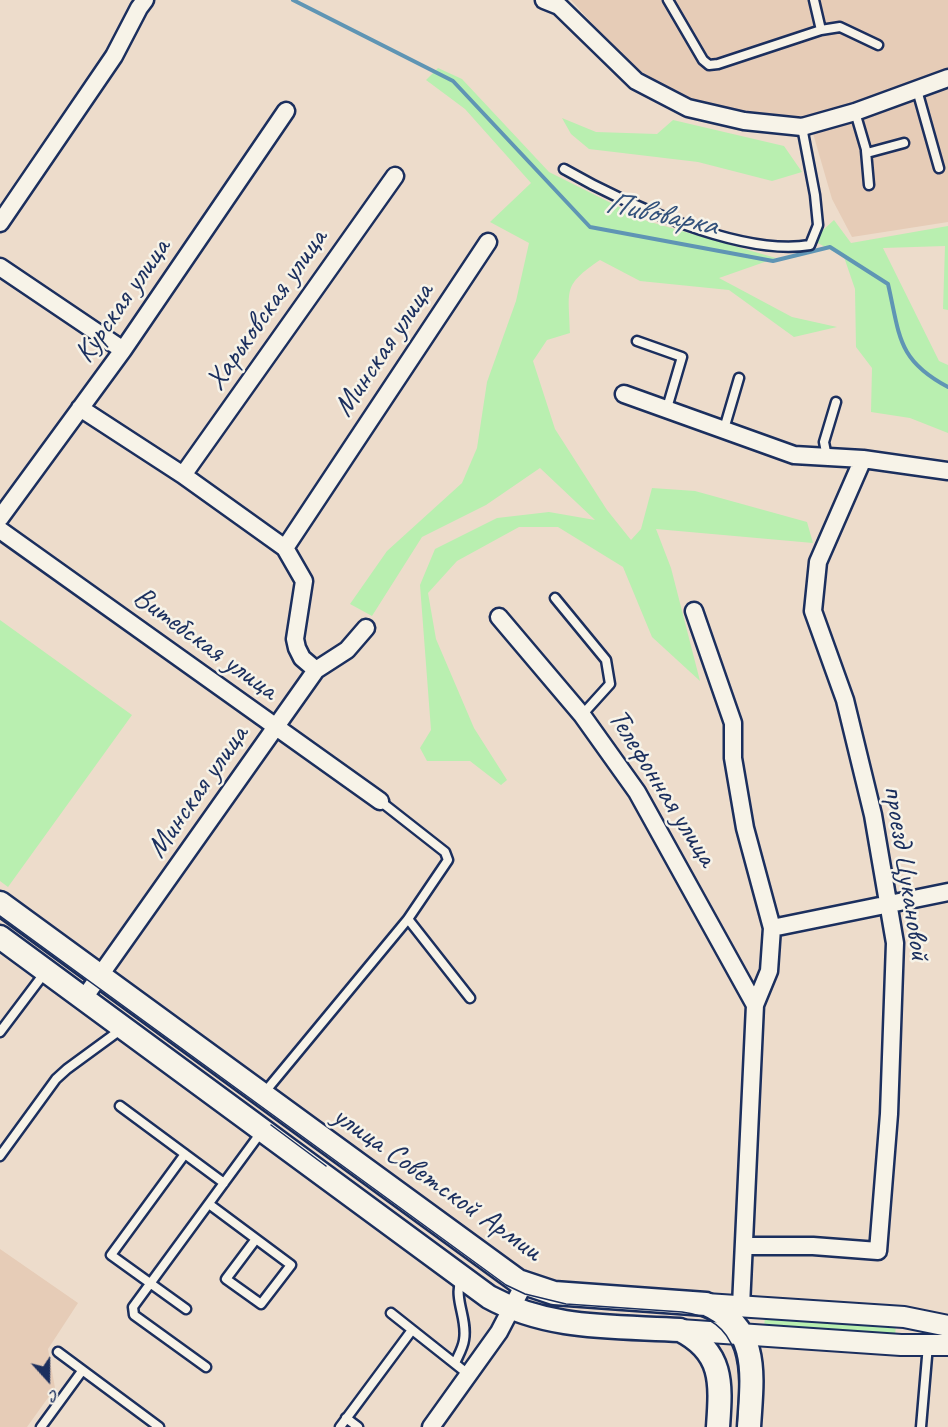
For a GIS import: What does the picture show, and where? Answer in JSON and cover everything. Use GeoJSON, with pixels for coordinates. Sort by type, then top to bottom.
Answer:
{"type":"FeatureCollection","features":[{"type":"Feature","properties":{"kind":"main road","name":"улица Советской Армии"},"geometry":{"type":"LineString","coordinates":[[0,903],[503,1272],[524,1284],[554,1293],[706,1304],[734,1323]]}},
{"type":"Feature","properties":{"kind":"main road","name":"улица Советской Армии"},"geometry":{"type":"LineString","coordinates":[[0,937],[461,1276],[513,1310],[557,1322],[680,1330]]}},
{"type":"Feature","properties":{"kind":"main road","name":"Телефонная улица"},"geometry":{"type":"LineString","coordinates":[[734,1323],[752,1369],[749,1427]]}},
{"type":"Feature","properties":{"kind":"main road"},"geometry":{"type":"LineString","coordinates":[[680,1330],[694,1337],[715,1364],[720,1380],[718,1427]]}},
{"type":"Feature","properties":{"kind":"street"},"geometry":{"type":"LineString","coordinates":[[0,223],[114,56],[145,0]]}},
{"type":"Feature","properties":{"kind":"street"},"geometry":{"type":"LineString","coordinates":[[552,2],[636,81],[688,108],[744,121],[802,127],[855,112],[948,78]]}},
{"type":"Feature","properties":{"kind":"street","name":"Курская улица"},"geometry":{"type":"LineString","coordinates":[[0,518],[123,350],[286,111]]}},
{"type":"Feature","properties":{"kind":"street","name":"Харьковская улица"},"geometry":{"type":"LineString","coordinates":[[183,475],[395,176]]}},
{"type":"Feature","properties":{"kind":"street","name":"Минская улица"},"geometry":{"type":"LineString","coordinates":[[285,548],[488,242]]}},
{"type":"Feature","properties":{"kind":"street"},"geometry":{"type":"LineString","coordinates":[[0,267],[123,350]]}},
{"type":"Feature","properties":{"kind":"street"},"geometry":{"type":"LineString","coordinates":[[624,394],[794,455],[863,459],[948,471]]}},
{"type":"Feature","properties":{"kind":"street"},"geometry":{"type":"LineString","coordinates":[[80,408],[183,475],[285,548],[304,581],[295,639],[297,648],[302,658],[316,670]]}},
{"type":"Feature","properties":{"kind":"street","name":"проезд Цукановой"},"geometry":{"type":"LineString","coordinates":[[745,1246],[813,1246],[878,1251],[896,983],[896,943],[873,815],[845,700],[813,611],[818,562],[863,459]]}},
{"type":"Feature","properties":{"kind":"street","name":"Витебская улица"},"geometry":{"type":"LineString","coordinates":[[0,530],[380,801]]}},
{"type":"Feature","properties":{"kind":"street","name":"Телефонная улица"},"geometry":{"type":"LineString","coordinates":[[694,611],[733,723],[733,758],[745,828],[772,928],[769,971],[755,1005],[745,1246],[734,1323]]}},
{"type":"Feature","properties":{"kind":"street","name":"Телефонная улица"},"geometry":{"type":"LineString","coordinates":[[499,617],[582,716],[637,792],[755,1005]]}},
{"type":"Feature","properties":{"kind":"street","name":"Минская улица"},"geometry":{"type":"LineString","coordinates":[[84,998],[277,729],[316,670],[347,650],[366,628]]}},
{"type":"Feature","properties":{"kind":"street"},"geometry":{"type":"LineString","coordinates":[[772,928],[948,892]]}},
{"type":"Feature","properties":{"kind":"street"},"geometry":{"type":"LineString","coordinates":[[262,1131],[271,1102]]}},
{"type":"Feature","properties":{"kind":"street"},"geometry":{"type":"LineString","coordinates":[[431,1427],[462,1368],[513,1310],[524,1284]]}},
{"type":"Feature","properties":{"kind":"street","name":"улица Советской Армии"},"geometry":{"type":"LineString","coordinates":[[680,1330],[734,1323],[904,1317],[948,1326]]}},
{"type":"Feature","properties":{"kind":"street"},"geometry":{"type":"LineString","coordinates":[[715,1364],[734,1323]]}},
{"type":"Feature","properties":{"kind":"street","name":"улица Советской Армии"},"geometry":{"type":"LineString","coordinates":[[734,1323],[938,1345]]}},
{"type":"Feature","properties":{"kind":"lane"},"geometry":{"type":"LineString","coordinates":[[668,0],[703,60],[709,65],[821,30],[840,27],[878,45]]}},
{"type":"Feature","properties":{"kind":"lane"},"geometry":{"type":"LineString","coordinates":[[814,0],[821,30]]}},
{"type":"Feature","properties":{"kind":"lane"},"geometry":{"type":"LineString","coordinates":[[917,90],[939,168]]}},
{"type":"Feature","properties":{"kind":"lane"},"geometry":{"type":"LineString","coordinates":[[855,112],[866,152],[869,185]]}},
{"type":"Feature","properties":{"kind":"lane"},"geometry":{"type":"LineString","coordinates":[[564,169],[616,198],[733,240],[788,249],[810,244],[818,225],[815,195],[802,127]]}},
{"type":"Feature","properties":{"kind":"lane"},"geometry":{"type":"LineString","coordinates":[[866,152],[904,143]]}},
{"type":"Feature","properties":{"kind":"lane"},"geometry":{"type":"LineString","coordinates":[[637,341],[682,357],[667,408]]}},
{"type":"Feature","properties":{"kind":"lane"},"geometry":{"type":"LineString","coordinates":[[724,429],[740,378]]}},
{"type":"Feature","properties":{"kind":"lane"},"geometry":{"type":"LineString","coordinates":[[827,458],[824,442],[836,402]]}},
{"type":"Feature","properties":{"kind":"lane"},"geometry":{"type":"LineString","coordinates":[[555,598],[606,660],[610,684],[582,716]]}},
{"type":"Feature","properties":{"kind":"lane"},"geometry":{"type":"LineString","coordinates":[[271,1102],[408,919],[448,860],[445,852],[380,801]]}},
{"type":"Feature","properties":{"kind":"lane"},"geometry":{"type":"LineString","coordinates":[[408,919],[470,998]]}},
{"type":"Feature","properties":{"kind":"lane"},"geometry":{"type":"LineString","coordinates":[[0,1032],[46,970]]}},
{"type":"Feature","properties":{"kind":"lane"},"geometry":{"type":"LineString","coordinates":[[0,1156],[56,1079],[124,1028]]}},
{"type":"Feature","properties":{"kind":"lane"},"geometry":{"type":"LineString","coordinates":[[120,1106],[224,1183]]}},
{"type":"Feature","properties":{"kind":"lane"},"geometry":{"type":"LineString","coordinates":[[206,1367],[134,1315],[133,1307],[262,1131]]}},
{"type":"Feature","properties":{"kind":"lane"},"geometry":{"type":"LineString","coordinates":[[185,1154],[111,1255],[186,1309]]}},
{"type":"Feature","properties":{"kind":"lane"},"geometry":{"type":"LineString","coordinates":[[209,1204],[291,1265],[261,1304],[226,1279],[256,1239]]}},
{"type":"Feature","properties":{"kind":"lane"},"geometry":{"type":"LineString","coordinates":[[461,1276],[458,1297],[465,1326],[462,1368]]}},
{"type":"Feature","properties":{"kind":"lane"},"geometry":{"type":"LineString","coordinates":[[391,1314],[462,1368]]}},
{"type":"Feature","properties":{"kind":"lane"},"geometry":{"type":"LineString","coordinates":[[340,1427],[412,1330]]}},
{"type":"Feature","properties":{"kind":"lane"},"geometry":{"type":"LineString","coordinates":[[921,1427],[938,1345]]}},
{"type":"Feature","properties":{"kind":"lane"},"geometry":{"type":"LineString","coordinates":[[57,1352],[159,1427]]}},
{"type":"Feature","properties":{"kind":"lane"},"geometry":{"type":"LineString","coordinates":[[41,1427],[82,1371]]}},
{"type":"Feature","properties":{"kind":"lane"},"geometry":{"type":"LineString","coordinates":[[346,1418],[358,1427]]}},
{"type":"Feature","properties":{"kind":"shaded area"},"geometry":{"type":"Polygon","coordinates":[[[571,0],[948,0],[948,222],[852,237],[832,199],[808,116],[745,115],[695,101],[636,72],[571,0]]]}},
{"type":"Feature","properties":{"kind":"shaded area"},"geometry":{"type":"Polygon","coordinates":[[[0,1249],[78,1303],[48,1349],[55,1388],[27,1427],[0,1427],[0,1249]]]}},
{"type":"Feature","properties":{"kind":"green space"},"geometry":{"type":"Polygon","coordinates":[[[438,68],[462,79],[549,172],[647,221],[776,258],[719,278],[792,317],[837,327],[794,337],[729,290],[640,281],[600,260],[579,276],[570,290],[570,333],[547,340],[533,361],[555,429],[607,510],[631,540],[641,529],[652,488],[695,491],[807,522],[813,543],[656,529],[671,568],[700,681],[652,637],[623,567],[558,527],[519,527],[457,561],[428,593],[436,639],[474,728],[507,780],[501,785],[470,761],[427,761],[420,748],[431,730],[420,585],[435,549],[497,518],[549,512],[595,520],[540,468],[486,505],[422,537],[372,616],[350,604],[387,551],[462,483],[477,448],[487,382],[516,301],[529,243],[490,222],[531,183],[465,109],[426,80],[438,68]]]}},
{"type":"Feature","properties":{"kind":"green space"},"geometry":{"type":"Polygon","coordinates":[[[562,118],[596,132],[657,134],[673,120],[784,146],[802,172],[772,181],[698,162],[589,149],[571,134],[562,118]]]}},
{"type":"Feature","properties":{"kind":"green space"},"geometry":{"type":"Polygon","coordinates":[[[834,220],[851,243],[948,226],[948,310],[943,309],[945,246],[883,248],[939,361],[948,365],[948,433],[910,418],[871,412],[872,368],[856,347],[855,289],[844,257],[812,240],[834,220]]]}},
{"type":"Feature","properties":{"kind":"green space"},"geometry":{"type":"Polygon","coordinates":[[[0,620],[132,715],[8,887],[0,881],[0,620]]]}},
{"type":"Feature","properties":{"kind":"green space"},"geometry":{"type":"Polygon","coordinates":[[[765,1316],[896,1325],[895,1336],[764,1328],[765,1316]]]}},
{"type":"Feature","properties":{"kind":"waterway","name":"Пивоварка"},"geometry":{"type":"LineString","coordinates":[[293,0],[453,81],[590,227],[773,261],[830,247],[888,284],[903,345],[919,367],[948,387]]}},
{"type":"Feature","properties":{"kind":"tram line"},"geometry":{"type":"LineString","coordinates":[[0,916],[506,1285],[525,1294],[566,1304],[682,1312],[703,1317],[718,1326],[729,1339],[735,1354],[739,1389],[737,1427]]}},
{"type":"Feature","properties":{"kind":"tram line"},"geometry":{"type":"LineString","coordinates":[[271,1125],[326,1166]]}}]}
